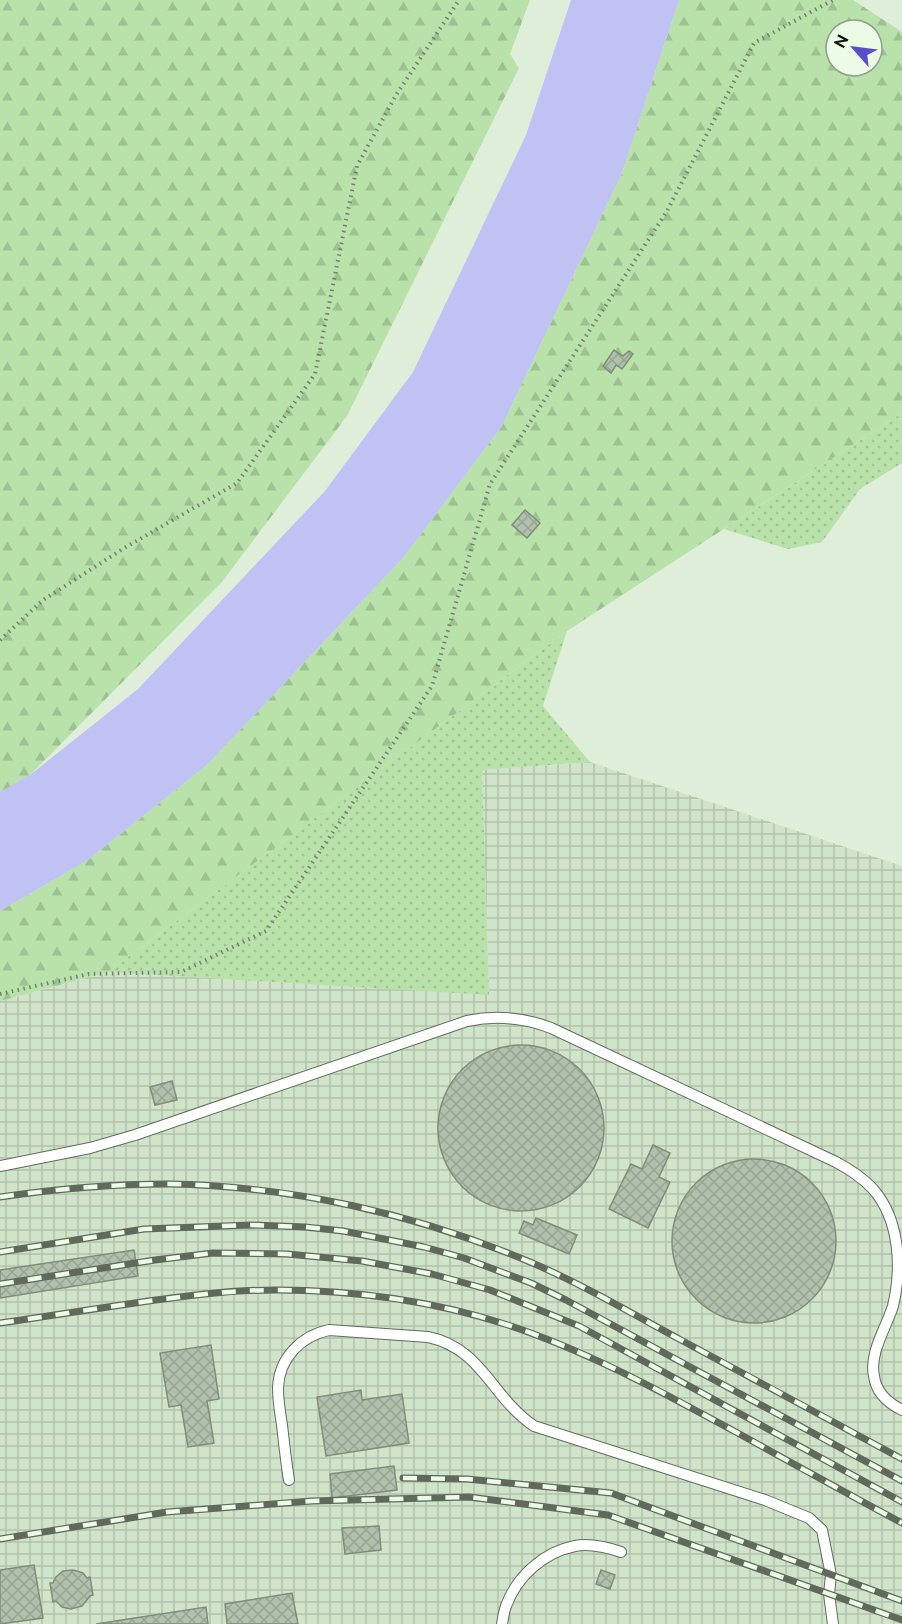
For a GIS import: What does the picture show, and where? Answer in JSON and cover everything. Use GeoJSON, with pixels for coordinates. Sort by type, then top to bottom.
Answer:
{"type":"FeatureCollection","features":[{"type":"Feature","properties":{"kind":"lane"},"geometry":{"type":"LineString","coordinates":[[0,1166],[90,1148],[135,1135],[467,1021],[493,1017],[531,1021],[551,1028],[836,1162],[858,1176],[875,1191],[896,1234],[900,1261],[898,1290],[875,1354],[873,1376],[883,1397],[902,1410]]}},
{"type":"Feature","properties":{"kind":"lane"},"geometry":{"type":"LineString","coordinates":[[289,1480],[278,1387],[286,1359],[300,1342],[318,1332],[329,1330],[439,1339],[472,1359],[514,1410],[534,1426],[765,1500],[799,1514],[816,1524],[822,1530],[825,1540],[831,1575],[829,1594],[833,1624]]}},
{"type":"Feature","properties":{"kind":"lane"},"geometry":{"type":"LineString","coordinates":[[502,1624],[506,1606],[520,1580],[534,1565],[551,1554],[576,1546],[593,1545],[621,1552]]}},
{"type":"Feature","properties":{"kind":"path"},"geometry":{"type":"LineString","coordinates":[[0,640],[43,600],[126,547],[237,483],[309,383],[315,374],[357,166],[396,95],[459,0]]}},
{"type":"Feature","properties":{"kind":"path"},"geometry":{"type":"LineString","coordinates":[[0,994],[89,974],[181,972],[266,931],[432,687],[490,484],[667,211],[754,43],[833,0]]}},
{"type":"Feature","properties":{"kind":"shaded area"},"geometry":{"type":"Polygon","coordinates":[[[590,762],[902,866],[902,1624],[0,1624],[0,1001],[108,972],[489,994],[482,770],[590,762]]]}},
{"type":"Feature","properties":{"kind":"green space"},"geometry":{"type":"Polygon","coordinates":[[[0,0],[530,0],[510,54],[519,68],[347,416],[222,582],[9,796],[0,800],[0,0]]]}},
{"type":"Feature","properties":{"kind":"green space"},"geometry":{"type":"Polygon","coordinates":[[[679,0],[853,0],[881,18],[824,18],[824,78],[884,78],[884,20],[902,32],[902,413],[567,631],[108,972],[0,1001],[0,911],[88,860],[207,765],[404,557],[502,426],[622,173],[679,0]]]}},
{"type":"Feature","properties":{"kind":"green space"},"geometry":{"type":"Polygon","coordinates":[[[902,413],[902,463],[860,489],[822,542],[788,549],[724,529],[902,413]]]}},
{"type":"Feature","properties":{"kind":"green space"},"geometry":{"type":"Polygon","coordinates":[[[567,631],[543,706],[590,762],[482,770],[489,995],[108,972],[567,631]]]}},
{"type":"Feature","properties":{"kind":"water"},"geometry":{"type":"Polygon","coordinates":[[[571,0],[679,0],[622,173],[502,426],[404,557],[207,765],[88,860],[0,911],[0,792],[30,775],[138,689],[325,491],[413,372],[526,135],[571,0]]]}},
{"type":"Feature","properties":{"kind":"building"},"geometry":{"type":"Polygon","coordinates":[[[614,350],[623,356],[629,351],[633,354],[622,369],[616,365],[611,373],[603,366],[614,350]]]}},
{"type":"Feature","properties":{"kind":"building"},"geometry":{"type":"Polygon","coordinates":[[[525,510],[540,523],[527,538],[512,525],[525,510]]]}},
{"type":"Feature","properties":{"kind":"building"},"geometry":{"type":"Polygon","coordinates":[[[521,1045],[553,1051],[580,1069],[598,1096],[604,1128],[598,1160],[580,1187],[553,1205],[521,1211],[489,1205],[462,1187],[444,1160],[438,1128],[444,1096],[462,1069],[489,1051],[521,1045]]]}},
{"type":"Feature","properties":{"kind":"building"},"geometry":{"type":"Polygon","coordinates":[[[172,1081],[177,1100],[155,1105],[150,1087],[172,1081]]]}},
{"type":"Feature","properties":{"kind":"building"},"geometry":{"type":"Polygon","coordinates":[[[653,1145],[670,1153],[659,1177],[670,1182],[648,1228],[609,1209],[631,1164],[642,1169],[653,1145]]]}},
{"type":"Feature","properties":{"kind":"building"},"geometry":{"type":"Polygon","coordinates":[[[754,1159],[770,1160],[785,1165],[812,1183],[830,1210],[835,1225],[835,1257],[830,1272],[812,1299],[785,1317],[770,1322],[754,1323],[738,1322],[723,1317],[696,1299],[678,1272],[673,1257],[672,1241],[673,1225],[678,1210],[696,1183],[723,1165],[738,1160],[754,1159]]]}},
{"type":"Feature","properties":{"kind":"building"},"geometry":{"type":"Polygon","coordinates":[[[536,1218],[577,1235],[569,1254],[519,1233],[524,1221],[533,1225],[536,1218]]]}},
{"type":"Feature","properties":{"kind":"building"},"geometry":{"type":"Polygon","coordinates":[[[134,1250],[138,1276],[0,1298],[0,1270],[134,1250]]]}},
{"type":"Feature","properties":{"kind":"building"},"geometry":{"type":"Polygon","coordinates":[[[211,1345],[219,1399],[207,1401],[214,1443],[188,1447],[181,1405],[169,1407],[160,1353],[211,1345]]]}},
{"type":"Feature","properties":{"kind":"building"},"geometry":{"type":"Polygon","coordinates":[[[361,1390],[362,1400],[402,1394],[409,1443],[326,1456],[317,1397],[361,1390]]]}},
{"type":"Feature","properties":{"kind":"building"},"geometry":{"type":"Polygon","coordinates":[[[394,1466],[397,1490],[332,1498],[330,1474],[394,1466]]]}},
{"type":"Feature","properties":{"kind":"building"},"geometry":{"type":"Polygon","coordinates":[[[379,1526],[381,1550],[345,1554],[342,1528],[379,1526]]]}},
{"type":"Feature","properties":{"kind":"building"},"geometry":{"type":"Polygon","coordinates":[[[34,1565],[43,1618],[0,1624],[0,1570],[34,1565]]]}},
{"type":"Feature","properties":{"kind":"building"},"geometry":{"type":"Polygon","coordinates":[[[73,1570],[83,1573],[87,1578],[90,1577],[93,1595],[82,1606],[71,1609],[62,1607],[56,1601],[53,1602],[50,1583],[53,1583],[63,1571],[73,1570]]]}},
{"type":"Feature","properties":{"kind":"building"},"geometry":{"type":"Polygon","coordinates":[[[601,1570],[615,1575],[610,1589],[596,1584],[601,1570]]]}},
{"type":"Feature","properties":{"kind":"building"},"geometry":{"type":"Polygon","coordinates":[[[292,1593],[298,1624],[227,1624],[225,1604],[292,1593]]]}},
{"type":"Feature","properties":{"kind":"building"},"geometry":{"type":"Polygon","coordinates":[[[206,1607],[208,1624],[96,1624],[206,1607]]]}},
{"type":"Feature","properties":{"kind":"railway"},"geometry":{"type":"LineString","coordinates":[[0,1197],[63,1189],[126,1185],[215,1186],[307,1197],[353,1206],[443,1230],[530,1262],[568,1280],[902,1459]]}},
{"type":"Feature","properties":{"kind":"railway"},"geometry":{"type":"LineString","coordinates":[[0,1252],[144,1229],[251,1225],[343,1231],[424,1247],[464,1258],[531,1283],[566,1300],[902,1481]]}},
{"type":"Feature","properties":{"kind":"railway"},"geometry":{"type":"LineString","coordinates":[[0,1284],[213,1253],[287,1254],[362,1261],[432,1274],[490,1290],[579,1326],[902,1502]]}},
{"type":"Feature","properties":{"kind":"railway"},"geometry":{"type":"LineString","coordinates":[[0,1323],[184,1296],[257,1290],[335,1292],[394,1298],[452,1309],[537,1335],[623,1373],[902,1523]]}},
{"type":"Feature","properties":{"kind":"railway"},"geometry":{"type":"LineString","coordinates":[[403,1478],[467,1479],[611,1493],[902,1601]]}},
{"type":"Feature","properties":{"kind":"railway"},"geometry":{"type":"LineString","coordinates":[[0,1539],[167,1512],[312,1501],[469,1497],[608,1515],[902,1620]]}}]}
